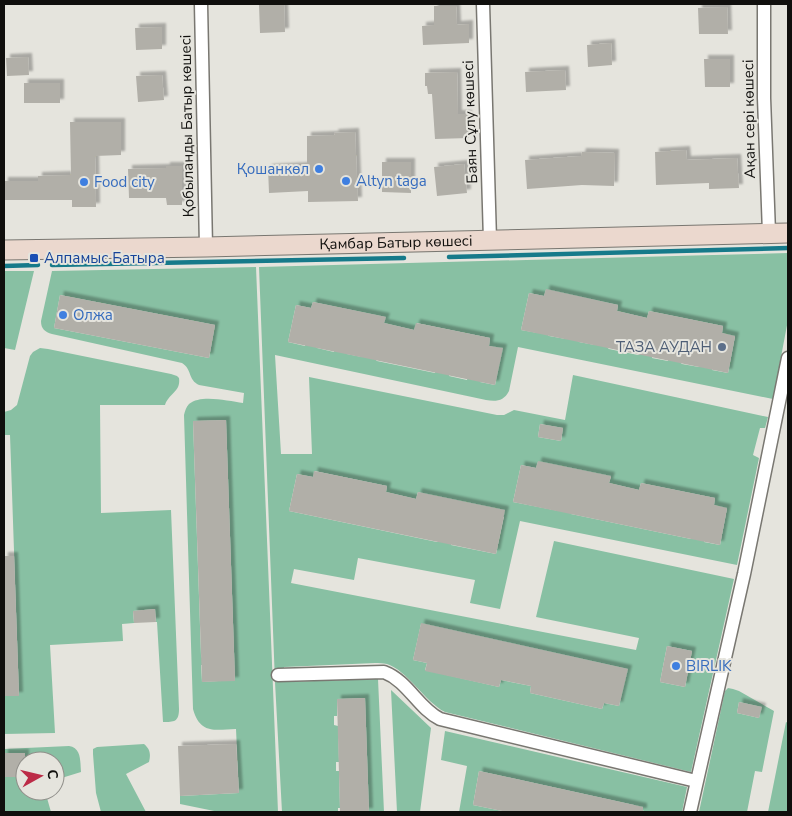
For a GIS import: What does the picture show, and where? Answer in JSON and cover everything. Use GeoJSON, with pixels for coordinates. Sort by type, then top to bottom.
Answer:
{"type":"FeatureCollection","features":[{"type":"Feature","properties":{"kind":"main road","name":"Қамбар Батыр көшесі"},"geometry":{"type":"LineString","coordinates":[[4,250],[788,233]]}},
{"type":"Feature","properties":{"kind":"street","name":"Қобыланды Батыр көшесі"},"geometry":{"type":"LineString","coordinates":[[200,4],[206,247]]}},
{"type":"Feature","properties":{"kind":"street","name":"Баян Сұлу көшесі"},"geometry":{"type":"LineString","coordinates":[[483,4],[490,240]]}},
{"type":"Feature","properties":{"kind":"street","name":"Ақан сері көшесі"},"geometry":{"type":"LineString","coordinates":[[764,4],[764,98],[769,233]]}},
{"type":"Feature","properties":{"kind":"street"},"geometry":{"type":"LineString","coordinates":[[690,812],[744,574],[788,358]]}},
{"type":"Feature","properties":{"kind":"street"},"geometry":{"type":"LineString","coordinates":[[278,675],[384,672],[392,675],[430,712],[440,719],[696,781]]}},
{"type":"Feature","properties":{"kind":"green space"},"geometry":{"type":"Polygon","coordinates":[[[788,253],[788,320],[773,399],[518,347],[509,391],[502,399],[493,401],[275,355],[281,454],[312,454],[309,377],[497,415],[504,415],[514,410],[565,420],[573,375],[768,417],[765,428],[760,428],[753,455],[759,458],[737,565],[520,521],[500,609],[470,603],[475,580],[358,558],[354,580],[294,569],[291,583],[636,650],[639,638],[536,617],[554,541],[734,579],[691,772],[445,712],[430,701],[402,673],[387,664],[284,667],[284,682],[378,679],[384,812],[369,812],[365,698],[337,699],[337,716],[334,716],[334,725],[338,726],[339,762],[336,762],[336,771],[339,771],[340,808],[338,808],[338,812],[282,812],[275,682],[259,267],[788,253]],[[546,290],[544,296],[529,293],[521,330],[538,333],[539,326],[549,336],[566,339],[568,332],[579,342],[595,345],[596,338],[609,349],[638,355],[653,350],[652,358],[668,361],[670,354],[682,364],[699,367],[701,360],[714,363],[712,370],[728,373],[735,337],[722,333],[723,326],[649,311],[647,318],[617,311],[618,305],[546,290]],[[313,302],[311,308],[296,305],[288,342],[305,346],[307,338],[317,348],[334,352],[336,344],[347,354],[362,357],[364,350],[377,361],[435,373],[437,366],[451,368],[449,376],[467,380],[469,372],[481,375],[480,382],[495,385],[502,349],[489,346],[490,338],[417,323],[414,330],[384,323],[385,317],[313,302]],[[540,424],[538,437],[561,441],[563,428],[540,424]],[[538,462],[536,468],[521,465],[513,502],[559,511],[561,504],[573,507],[571,514],[691,539],[694,532],[706,535],[704,542],[720,545],[727,509],[714,505],[715,498],[641,483],[639,490],[609,483],[611,477],[538,462]],[[315,471],[313,477],[297,474],[289,511],[437,542],[452,537],[451,545],[496,554],[504,517],[418,492],[416,499],[386,492],[387,486],[315,471]],[[421,624],[413,660],[427,663],[425,670],[499,687],[501,680],[531,686],[530,693],[602,709],[604,703],[619,706],[627,669],[421,624]],[[667,646],[660,682],[685,687],[692,651],[667,646]]]}},
{"type":"Feature","properties":{"kind":"green space"},"geometry":{"type":"Polygon","coordinates":[[[256,267],[278,812],[219,812],[180,804],[180,796],[239,793],[236,729],[215,730],[204,727],[196,717],[193,709],[184,415],[188,405],[194,401],[215,399],[243,403],[244,393],[199,385],[193,380],[182,363],[45,331],[41,321],[52,271],[256,267]],[[60,295],[54,328],[209,358],[215,325],[60,295]],[[226,420],[193,421],[201,655],[204,665],[201,665],[202,682],[235,680],[226,420]]]}},
{"type":"Feature","properties":{"kind":"green space"},"geometry":{"type":"Polygon","coordinates":[[[4,271],[34,271],[15,350],[4,348],[4,271]]]}},
{"type":"Feature","properties":{"kind":"green space"},"geometry":{"type":"Polygon","coordinates":[[[40,348],[171,374],[179,378],[177,390],[165,405],[100,405],[101,513],[171,510],[179,709],[177,719],[173,721],[163,722],[155,609],[133,611],[134,623],[122,624],[123,641],[50,645],[55,733],[4,734],[4,696],[19,695],[10,435],[4,435],[4,412],[11,410],[17,405],[30,356],[40,348]]]}},
{"type":"Feature","properties":{"kind":"green space"},"geometry":{"type":"Polygon","coordinates":[[[728,688],[739,691],[774,711],[762,772],[755,771],[747,812],[699,812],[725,691],[728,688]],[[739,702],[737,713],[759,718],[761,707],[739,702]]]}},
{"type":"Feature","properties":{"kind":"green space"},"geometry":{"type":"Polygon","coordinates":[[[391,690],[431,728],[420,812],[397,812],[391,690]]]}},
{"type":"Feature","properties":{"kind":"green space"},"geometry":{"type":"Polygon","coordinates":[[[786,722],[788,723],[788,812],[768,812],[786,722]]]}},
{"type":"Feature","properties":{"kind":"green space"},"geometry":{"type":"Polygon","coordinates":[[[445,731],[687,787],[682,812],[648,812],[637,809],[634,805],[479,771],[473,805],[507,812],[459,812],[467,766],[441,760],[445,731]]]}},
{"type":"Feature","properties":{"kind":"green space"},"geometry":{"type":"Polygon","coordinates":[[[144,744],[150,752],[149,762],[126,774],[146,812],[101,812],[96,793],[93,749],[97,747],[144,744]]]}},
{"type":"Feature","properties":{"kind":"green space"},"geometry":{"type":"Polygon","coordinates":[[[73,747],[78,752],[81,772],[65,777],[65,751],[15,751],[15,753],[4,753],[4,749],[73,747]]]}},
{"type":"Feature","properties":{"kind":"green space"},"geometry":{"type":"Polygon","coordinates":[[[4,777],[15,777],[15,801],[48,801],[51,812],[4,812],[4,777]]]}},
{"type":"Feature","properties":{"kind":"building"},"geometry":{"type":"Polygon","coordinates":[[[284,4],[285,32],[260,33],[259,5],[284,4]]]}},
{"type":"Feature","properties":{"kind":"building"},"geometry":{"type":"Polygon","coordinates":[[[434,6],[456,6],[457,25],[469,24],[469,43],[423,45],[422,26],[434,25],[434,6]]]}},
{"type":"Feature","properties":{"kind":"building"},"geometry":{"type":"Polygon","coordinates":[[[727,7],[728,34],[699,34],[698,8],[727,7]]]}},
{"type":"Feature","properties":{"kind":"building"},"geometry":{"type":"Polygon","coordinates":[[[162,27],[162,49],[136,50],[135,28],[162,27]]]}},
{"type":"Feature","properties":{"kind":"building"},"geometry":{"type":"Polygon","coordinates":[[[611,43],[612,65],[588,67],[587,45],[611,43]]]}},
{"type":"Feature","properties":{"kind":"building"},"geometry":{"type":"Polygon","coordinates":[[[28,57],[29,75],[7,76],[6,58],[28,57]]]}},
{"type":"Feature","properties":{"kind":"building"},"geometry":{"type":"Polygon","coordinates":[[[704,59],[730,59],[730,87],[705,87],[704,59]]]}},
{"type":"Feature","properties":{"kind":"building"},"geometry":{"type":"Polygon","coordinates":[[[565,70],[566,90],[526,92],[525,72],[565,70]]]}},
{"type":"Feature","properties":{"kind":"building"},"geometry":{"type":"Polygon","coordinates":[[[457,72],[458,114],[468,114],[469,138],[435,139],[432,94],[428,94],[427,86],[425,86],[425,73],[457,72]]]}},
{"type":"Feature","properties":{"kind":"building"},"geometry":{"type":"Polygon","coordinates":[[[162,75],[164,100],[138,102],[136,76],[162,75]]]}},
{"type":"Feature","properties":{"kind":"building"},"geometry":{"type":"Polygon","coordinates":[[[24,83],[60,83],[60,103],[24,103],[24,83]]]}},
{"type":"Feature","properties":{"kind":"building"},"geometry":{"type":"Polygon","coordinates":[[[70,122],[121,122],[121,155],[95,156],[96,207],[72,207],[72,200],[4,200],[4,181],[38,181],[38,176],[71,175],[70,122]]]}},
{"type":"Feature","properties":{"kind":"building"},"geometry":{"type":"Polygon","coordinates":[[[355,132],[358,201],[308,202],[308,191],[269,193],[268,168],[307,166],[307,136],[355,132]]]}},
{"type":"Feature","properties":{"kind":"building"},"geometry":{"type":"Polygon","coordinates":[[[686,150],[687,160],[737,158],[739,188],[709,189],[709,183],[656,185],[655,152],[686,150]]]}},
{"type":"Feature","properties":{"kind":"building"},"geometry":{"type":"Polygon","coordinates":[[[582,152],[615,153],[614,186],[582,185],[527,189],[525,160],[581,156],[582,152]]]}},
{"type":"Feature","properties":{"kind":"building"},"geometry":{"type":"Polygon","coordinates":[[[382,162],[411,162],[411,193],[382,192],[382,162]]]}},
{"type":"Feature","properties":{"kind":"building"},"geometry":{"type":"Polygon","coordinates":[[[464,164],[467,193],[437,196],[434,167],[464,164]]]}},
{"type":"Feature","properties":{"kind":"building"},"geometry":{"type":"Polygon","coordinates":[[[166,166],[182,166],[182,205],[167,205],[166,198],[129,198],[128,169],[166,168],[166,166]]]}},
{"type":"Feature","properties":{"kind":"building"},"geometry":{"type":"Polygon","coordinates":[[[546,289],[618,305],[617,311],[647,318],[649,311],[723,326],[722,333],[735,336],[728,373],[521,330],[529,293],[544,296],[546,289]]]}},
{"type":"Feature","properties":{"kind":"building"},"geometry":{"type":"Polygon","coordinates":[[[60,295],[215,325],[209,358],[54,328],[60,295]]]}},
{"type":"Feature","properties":{"kind":"building"},"geometry":{"type":"Polygon","coordinates":[[[313,302],[386,317],[384,323],[414,330],[416,323],[490,338],[489,346],[503,348],[495,385],[288,342],[296,305],[311,308],[313,302]]]}},
{"type":"Feature","properties":{"kind":"building"},"geometry":{"type":"Polygon","coordinates":[[[226,420],[235,681],[202,682],[193,421],[226,420]]]}},
{"type":"Feature","properties":{"kind":"building"},"geometry":{"type":"Polygon","coordinates":[[[540,424],[563,428],[561,441],[538,437],[540,424]]]}},
{"type":"Feature","properties":{"kind":"building"},"geometry":{"type":"Polygon","coordinates":[[[538,461],[611,476],[609,483],[639,490],[641,483],[715,498],[714,505],[727,508],[720,545],[513,502],[521,465],[536,468],[538,461]]]}},
{"type":"Feature","properties":{"kind":"building"},"geometry":{"type":"Polygon","coordinates":[[[314,471],[387,486],[386,492],[416,499],[418,492],[505,510],[496,554],[289,511],[297,474],[313,477],[314,471]]]}},
{"type":"Feature","properties":{"kind":"building"},"geometry":{"type":"Polygon","coordinates":[[[4,556],[14,556],[19,696],[4,696],[4,556]]]}},
{"type":"Feature","properties":{"kind":"building"},"geometry":{"type":"Polygon","coordinates":[[[155,609],[156,622],[134,623],[133,611],[155,609]]]}},
{"type":"Feature","properties":{"kind":"building"},"geometry":{"type":"Polygon","coordinates":[[[421,623],[628,669],[619,706],[604,703],[602,709],[530,693],[531,686],[501,680],[499,687],[425,671],[427,663],[413,660],[421,623]]]}},
{"type":"Feature","properties":{"kind":"building","name":"BIRLIK"},"geometry":{"type":"Polygon","coordinates":[[[667,646],[692,651],[685,687],[660,682],[667,646]]]}},
{"type":"Feature","properties":{"kind":"building"},"geometry":{"type":"Polygon","coordinates":[[[365,698],[369,812],[340,812],[337,699],[365,698]]]}},
{"type":"Feature","properties":{"kind":"building"},"geometry":{"type":"Polygon","coordinates":[[[739,702],[762,707],[759,718],[737,713],[739,702]]]}},
{"type":"Feature","properties":{"kind":"building"},"geometry":{"type":"Polygon","coordinates":[[[236,744],[239,793],[180,796],[178,746],[236,744]]]}},
{"type":"Feature","properties":{"kind":"building"},"geometry":{"type":"Polygon","coordinates":[[[4,753],[15,753],[15,777],[4,777],[4,753]]]}},
{"type":"Feature","properties":{"kind":"building"},"geometry":{"type":"Polygon","coordinates":[[[479,771],[643,807],[643,812],[507,812],[473,805],[479,771]]]}},
{"type":"Feature","properties":{"kind":"waterway"},"geometry":{"type":"LineString","coordinates":[[449,257],[788,248]]}},
{"type":"Feature","properties":{"kind":"waterway"},"geometry":{"type":"LineString","coordinates":[[52,265],[404,258]]}},
{"type":"Feature","properties":{"kind":"waterway"},"geometry":{"type":"LineString","coordinates":[[4,266],[38,265]]}},
{"type":"Feature","properties":{"kind":"place","name":"Қошанкөл"},"geometry":{"type":"Point","coordinates":[319,169]}},
{"type":"Feature","properties":{"kind":"place","name":"Altyn taga"},"geometry":{"type":"Point","coordinates":[346,181]}},
{"type":"Feature","properties":{"kind":"place","name":"Food city"},"geometry":{"type":"Point","coordinates":[84,182]}},
{"type":"Feature","properties":{"kind":"place","name":"Алпамыс Батыра"},"geometry":{"type":"Point","coordinates":[34,258]}},
{"type":"Feature","properties":{"kind":"place","name":"Олжа"},"geometry":{"type":"Point","coordinates":[63,315]}},
{"type":"Feature","properties":{"kind":"place","name":"ТАЗА АУДАН"},"geometry":{"type":"Point","coordinates":[722,347]}},
{"type":"Feature","properties":{"kind":"place","name":"BIRLIK"},"geometry":{"type":"Point","coordinates":[676,666]}}]}
